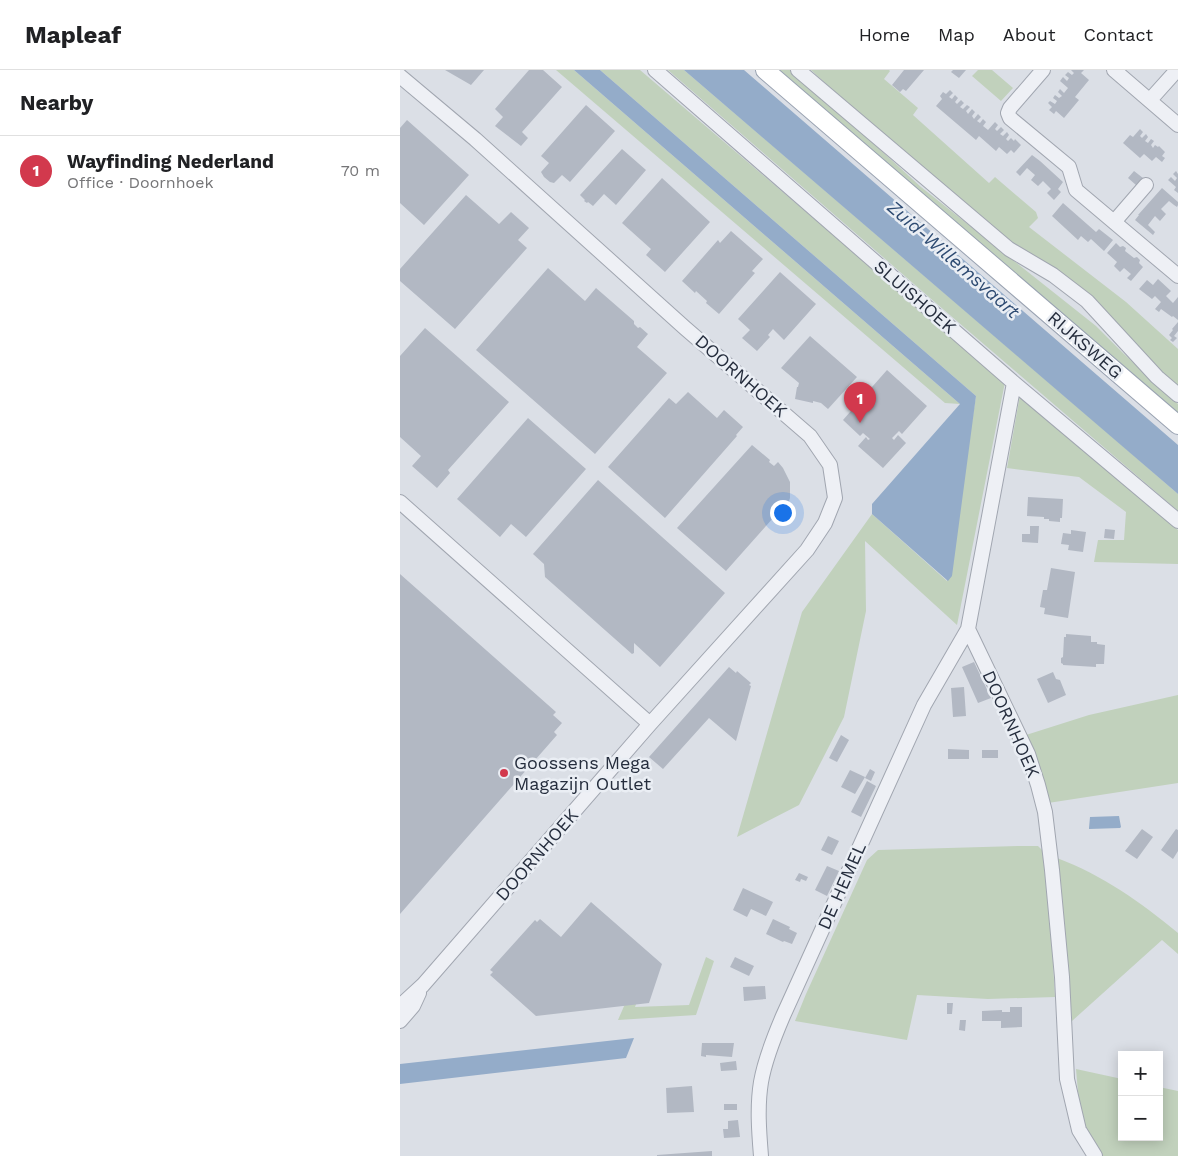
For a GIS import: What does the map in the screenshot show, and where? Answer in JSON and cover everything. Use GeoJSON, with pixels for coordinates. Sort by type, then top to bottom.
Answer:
{"type":"FeatureCollection","features":[{"type":"Feature","properties":{"kind":"main road","name":"RIJKSWEG"},"geometry":{"type":"LineString","coordinates":[[765,70],[1178,425]]}},
{"type":"Feature","properties":{"kind":"street","name":"SLUISHOEK"},"geometry":{"type":"LineString","coordinates":[[655,70],[1014,383],[1178,521]]}},
{"type":"Feature","properties":{"kind":"street","name":"RIJKSWEG"},"geometry":{"type":"LineString","coordinates":[[798,70],[1009,249],[1053,275],[1088,301],[1157,376],[1178,395]]}},
{"type":"Feature","properties":{"kind":"street"},"geometry":{"type":"LineString","coordinates":[[1043,70],[1010,108],[1008,113],[1010,118],[1069,167],[1076,190],[1178,276]]}},
{"type":"Feature","properties":{"kind":"street"},"geometry":{"type":"LineString","coordinates":[[1114,70],[1178,125]]}},
{"type":"Feature","properties":{"kind":"street"},"geometry":{"type":"LineString","coordinates":[[1150,100],[1178,70]]}},
{"type":"Feature","properties":{"kind":"street","name":"DOORNHOEK"},"geometry":{"type":"LineString","coordinates":[[400,76],[475,139],[685,328],[810,436],[830,465],[835,498],[825,523],[807,550],[650,724],[423,985],[400,1006]]}},
{"type":"Feature","properties":{"kind":"street"},"geometry":{"type":"LineString","coordinates":[[1114,222],[1146,185]]}},
{"type":"Feature","properties":{"kind":"street"},"geometry":{"type":"LineString","coordinates":[[968,629],[1014,383]]}},
{"type":"Feature","properties":{"kind":"street"},"geometry":{"type":"LineString","coordinates":[[400,502],[650,724]]}},
{"type":"Feature","properties":{"kind":"street","name":"DOORNHOEK"},"geometry":{"type":"LineString","coordinates":[[968,629],[1028,754],[1045,812],[1062,977],[1067,1079],[1079,1130],[1095,1156]]}},
{"type":"Feature","properties":{"kind":"street","name":"DE HEMEL"},"geometry":{"type":"LineString","coordinates":[[761,1156],[759,1109],[761,1082],[768,1053],[924,706],[968,629]]}},
{"type":"Feature","properties":{"kind":"street","name":"DOORNHOEK"},"geometry":{"type":"LineString","coordinates":[[400,1021],[413,1006],[423,985]]}},
{"type":"Feature","properties":{"kind":"green space"},"geometry":{"type":"Polygon","coordinates":[[[556,70],[574,70],[960,404],[945,403],[556,70]]]}},
{"type":"Feature","properties":{"kind":"green space"},"geometry":{"type":"Polygon","coordinates":[[[600,70],[640,70],[1005,382],[957,625],[865,541],[866,611],[844,717],[799,805],[737,837],[802,612],[872,514],[947,581],[976,396],[600,70]]]}},
{"type":"Feature","properties":{"kind":"green space"},"geometry":{"type":"Polygon","coordinates":[[[668,70],[684,70],[1118,442],[1178,494],[1178,511],[930,298],[668,70]]]}},
{"type":"Feature","properties":{"kind":"green space"},"geometry":{"type":"Polygon","coordinates":[[[773,70],[793,70],[921,187],[1096,326],[1178,404],[1178,418],[773,70]]]}},
{"type":"Feature","properties":{"kind":"green space"},"geometry":{"type":"Polygon","coordinates":[[[811,70],[889,70],[884,79],[918,108],[913,115],[989,183],[995,177],[1036,212],[1038,218],[1029,227],[1126,302],[1178,349],[1178,387],[1067,286],[983,220],[880,134],[811,70]]]}},
{"type":"Feature","properties":{"kind":"green space"},"geometry":{"type":"Polygon","coordinates":[[[978,70],[992,70],[1013,88],[1001,101],[972,76],[978,70]]]}},
{"type":"Feature","properties":{"kind":"green space"},"geometry":{"type":"Polygon","coordinates":[[[1020,395],[1178,530],[1178,564],[1094,562],[1098,540],[1124,540],[1126,512],[1079,477],[1007,468],[1020,395]]]}},
{"type":"Feature","properties":{"kind":"green space"},"geometry":{"type":"Polygon","coordinates":[[[1178,695],[1178,783],[1048,803],[1026,735],[1089,715],[1178,695]]]}},
{"type":"Feature","properties":{"kind":"green space"},"geometry":{"type":"Polygon","coordinates":[[[1038,846],[1042,850],[1050,912],[1055,997],[988,999],[917,995],[907,1040],[795,1021],[867,860],[878,850],[1038,846]]]}},
{"type":"Feature","properties":{"kind":"green space"},"geometry":{"type":"Polygon","coordinates":[[[1057,858],[1106,881],[1149,910],[1178,933],[1178,954],[1162,940],[1072,1021],[1061,883],[1057,858]]]}},
{"type":"Feature","properties":{"kind":"green space"},"geometry":{"type":"Polygon","coordinates":[[[706,957],[714,961],[696,1015],[618,1020],[645,958],[652,961],[635,1007],[689,1005],[706,957]]]}},
{"type":"Feature","properties":{"kind":"green space"},"geometry":{"type":"Polygon","coordinates":[[[1076,1069],[1118,1078],[1118,1141],[1163,1141],[1163,1088],[1178,1091],[1178,1156],[1099,1156],[1088,1135],[1079,1102],[1076,1069]]]}},
{"type":"Feature","properties":{"kind":"water"},"geometry":{"type":"Polygon","coordinates":[[[574,70],[600,70],[976,396],[952,576],[948,581],[872,514],[872,504],[960,404],[574,70]]]}},
{"type":"Feature","properties":{"kind":"water","name":"Zuid-Willemsvaart"},"geometry":{"type":"Polygon","coordinates":[[[684,70],[744,70],[1178,445],[1178,494],[684,70]]]}},
{"type":"Feature","properties":{"kind":"water"},"geometry":{"type":"Polygon","coordinates":[[[1119,816],[1120,828],[1089,829],[1090,817],[1119,816]]]}},
{"type":"Feature","properties":{"kind":"water"},"geometry":{"type":"Polygon","coordinates":[[[634,1038],[626,1058],[400,1084],[400,1064],[634,1038]]]}},
{"type":"Feature","properties":{"kind":"building"},"geometry":{"type":"Polygon","coordinates":[[[445,70],[484,70],[471,85],[445,70]]]}},
{"type":"Feature","properties":{"kind":"building"},"geometry":{"type":"Polygon","coordinates":[[[529,70],[543,70],[562,87],[522,132],[528,138],[521,146],[495,126],[503,117],[495,109],[529,70]]]}},
{"type":"Feature","properties":{"kind":"building"},"geometry":{"type":"Polygon","coordinates":[[[904,70],[924,70],[906,91],[903,89],[900,92],[892,85],[904,70]]]}},
{"type":"Feature","properties":{"kind":"building"},"geometry":{"type":"Polygon","coordinates":[[[953,70],[966,70],[959,78],[951,72],[953,70]]]}},
{"type":"Feature","properties":{"kind":"building"},"geometry":{"type":"Polygon","coordinates":[[[1071,70],[1084,70],[1081,73],[1089,80],[1075,97],[1079,100],[1064,118],[1056,111],[1054,114],[1049,110],[1052,107],[1048,103],[1050,101],[1055,104],[1057,101],[1053,98],[1055,95],[1059,98],[1062,96],[1058,92],[1060,89],[1064,93],[1068,88],[1060,81],[1063,77],[1067,81],[1069,78],[1065,75],[1068,72],[1072,75],[1074,73],[1071,70]]]}},
{"type":"Feature","properties":{"kind":"building"},"geometry":{"type":"Polygon","coordinates":[[[950,90],[953,93],[949,97],[952,99],[955,95],[958,98],[955,102],[957,104],[961,100],[964,103],[960,107],[963,109],[967,105],[970,107],[966,111],[968,114],[972,109],[975,112],[972,116],[974,119],[978,114],[981,117],[977,121],[980,123],[983,119],[986,122],[983,126],[988,130],[995,122],[998,125],[995,129],[997,131],[1001,127],[1004,130],[1000,134],[1003,136],[1007,132],[1009,135],[1006,139],[1008,141],[1011,138],[1014,141],[1015,139],[1021,145],[1014,153],[1011,150],[1007,154],[999,147],[996,151],[979,136],[976,140],[936,106],[942,99],[940,96],[943,92],[946,94],[950,90]]]}},
{"type":"Feature","properties":{"kind":"building"},"geometry":{"type":"Polygon","coordinates":[[[586,105],[615,131],[570,182],[562,175],[554,183],[550,182],[541,172],[549,163],[541,156],[586,105]]]}},
{"type":"Feature","properties":{"kind":"building"},"geometry":{"type":"Polygon","coordinates":[[[407,120],[469,175],[424,225],[400,203],[400,128],[407,120]]]}},
{"type":"Feature","properties":{"kind":"building"},"geometry":{"type":"Polygon","coordinates":[[[1140,129],[1143,132],[1140,136],[1142,138],[1146,134],[1148,137],[1145,141],[1148,143],[1151,139],[1154,141],[1151,145],[1153,148],[1155,145],[1159,146],[1165,152],[1162,156],[1165,158],[1162,162],[1156,157],[1152,161],[1144,154],[1140,158],[1123,143],[1130,135],[1133,137],[1140,129]]]}},
{"type":"Feature","properties":{"kind":"building"},"geometry":{"type":"Polygon","coordinates":[[[622,149],[646,170],[616,205],[604,194],[593,206],[584,201],[580,195],[622,149]]]}},
{"type":"Feature","properties":{"kind":"building"},"geometry":{"type":"Polygon","coordinates":[[[1032,155],[1063,182],[1058,189],[1061,192],[1054,200],[1047,193],[1051,189],[1043,181],[1038,186],[1031,180],[1035,175],[1027,168],[1020,176],[1016,172],[1032,155]]]}},
{"type":"Feature","properties":{"kind":"building"},"geometry":{"type":"Polygon","coordinates":[[[1134,171],[1143,178],[1136,185],[1128,178],[1134,171]]]}},
{"type":"Feature","properties":{"kind":"building"},"geometry":{"type":"Polygon","coordinates":[[[1176,171],[1178,174],[1178,193],[1174,190],[1176,187],[1168,180],[1171,177],[1175,181],[1177,178],[1173,174],[1176,171]]]}},
{"type":"Feature","properties":{"kind":"building"},"geometry":{"type":"Polygon","coordinates":[[[662,178],[710,222],[665,272],[646,255],[651,249],[622,223],[662,178]]]}},
{"type":"Feature","properties":{"kind":"building"},"geometry":{"type":"Polygon","coordinates":[[[1162,188],[1178,202],[1178,205],[1177,207],[1169,201],[1161,209],[1166,214],[1160,221],[1155,216],[1148,225],[1155,232],[1153,235],[1135,220],[1162,188]]]}},
{"type":"Feature","properties":{"kind":"building"},"geometry":{"type":"Polygon","coordinates":[[[466,195],[499,224],[511,212],[529,228],[518,240],[527,248],[455,329],[400,281],[400,269],[466,195]]]}},
{"type":"Feature","properties":{"kind":"building"},"geometry":{"type":"Polygon","coordinates":[[[1063,203],[1096,232],[1099,229],[1113,240],[1104,251],[1091,239],[1088,242],[1081,236],[1078,240],[1052,216],[1063,203]]]}},
{"type":"Feature","properties":{"kind":"building"},"geometry":{"type":"Polygon","coordinates":[[[731,231],[763,259],[752,271],[755,273],[719,314],[696,291],[695,293],[682,281],[718,240],[720,243],[731,231]]]}},
{"type":"Feature","properties":{"kind":"building"},"geometry":{"type":"Polygon","coordinates":[[[1116,243],[1120,247],[1126,248],[1125,251],[1134,258],[1137,257],[1143,267],[1131,281],[1127,278],[1131,274],[1124,268],[1120,272],[1114,266],[1117,262],[1107,253],[1116,243]]]}},
{"type":"Feature","properties":{"kind":"building"},"geometry":{"type":"Polygon","coordinates":[[[548,268],[585,301],[596,288],[634,321],[638,328],[640,327],[648,334],[637,347],[667,373],[595,454],[476,350],[548,268]]]}},
{"type":"Feature","properties":{"kind":"building"},"geometry":{"type":"Polygon","coordinates":[[[780,272],[816,304],[784,340],[773,329],[768,335],[770,337],[757,351],[742,338],[750,330],[738,319],[780,272]]]}},
{"type":"Feature","properties":{"kind":"building"},"geometry":{"type":"Polygon","coordinates":[[[1158,279],[1171,291],[1166,296],[1173,303],[1178,297],[1178,320],[1161,309],[1159,312],[1155,309],[1161,302],[1155,296],[1152,299],[1139,289],[1147,280],[1153,285],[1158,279]]]}},
{"type":"Feature","properties":{"kind":"building"},"geometry":{"type":"Polygon","coordinates":[[[1178,322],[1178,331],[1174,336],[1177,338],[1173,342],[1170,340],[1172,338],[1169,335],[1178,322]]]}},
{"type":"Feature","properties":{"kind":"building"},"geometry":{"type":"Polygon","coordinates":[[[425,328],[509,402],[448,470],[450,473],[437,488],[412,466],[421,456],[400,437],[400,356],[425,328]]]}},
{"type":"Feature","properties":{"kind":"building"},"geometry":{"type":"Polygon","coordinates":[[[810,336],[857,377],[828,409],[821,403],[795,399],[799,383],[781,368],[810,336]]]}},
{"type":"Feature","properties":{"kind":"building"},"geometry":{"type":"Polygon","coordinates":[[[887,370],[927,406],[902,434],[899,431],[892,438],[894,440],[898,435],[906,443],[883,468],[858,446],[866,437],[868,440],[870,439],[863,433],[860,436],[843,420],[887,370]]]}},
{"type":"Feature","properties":{"kind":"building"},"geometry":{"type":"Polygon","coordinates":[[[688,392],[717,418],[724,410],[743,427],[665,518],[608,467],[669,398],[676,404],[688,392]]]}},
{"type":"Feature","properties":{"kind":"building"},"geometry":{"type":"Polygon","coordinates":[[[528,418],[586,469],[526,537],[511,524],[500,537],[457,499],[528,418]]]}},
{"type":"Feature","properties":{"kind":"building"},"geometry":{"type":"Polygon","coordinates":[[[752,445],[770,460],[769,462],[774,466],[778,462],[783,468],[790,482],[790,498],[787,507],[781,515],[777,512],[772,517],[726,571],[677,528],[752,445]]]}},
{"type":"Feature","properties":{"kind":"building"},"geometry":{"type":"Polygon","coordinates":[[[598,480],[725,593],[660,667],[634,643],[634,653],[632,654],[545,577],[544,564],[533,554],[598,480]]]}},
{"type":"Feature","properties":{"kind":"building"},"geometry":{"type":"Polygon","coordinates":[[[1028,497],[1063,499],[1060,522],[1049,521],[1049,519],[1044,519],[1044,517],[1027,516],[1028,497]]]}},
{"type":"Feature","properties":{"kind":"building"},"geometry":{"type":"Polygon","coordinates":[[[1030,526],[1039,526],[1038,543],[1022,542],[1022,534],[1030,534],[1030,526]]]}},
{"type":"Feature","properties":{"kind":"building"},"geometry":{"type":"Polygon","coordinates":[[[1105,529],[1115,530],[1114,539],[1104,538],[1105,529]]]}},
{"type":"Feature","properties":{"kind":"building"},"geometry":{"type":"Polygon","coordinates":[[[1071,530],[1086,532],[1083,552],[1068,550],[1069,545],[1061,544],[1063,533],[1071,534],[1071,530]]]}},
{"type":"Feature","properties":{"kind":"building"},"geometry":{"type":"Polygon","coordinates":[[[1051,568],[1075,572],[1068,618],[1044,614],[1045,608],[1040,607],[1043,590],[1047,590],[1051,568]]]}},
{"type":"Feature","properties":{"kind":"building"},"geometry":{"type":"Polygon","coordinates":[[[400,574],[556,712],[553,715],[562,723],[554,732],[557,735],[400,914],[400,574]]]}},
{"type":"Feature","properties":{"kind":"building"},"geometry":{"type":"Polygon","coordinates":[[[1066,634],[1091,636],[1091,642],[1105,645],[1104,664],[1096,664],[1096,667],[1063,665],[1061,658],[1063,657],[1064,637],[1066,637],[1066,634]]]}},
{"type":"Feature","properties":{"kind":"building"},"geometry":{"type":"Polygon","coordinates":[[[974,662],[991,698],[978,703],[962,667],[974,662]]]}},
{"type":"Feature","properties":{"kind":"building"},"geometry":{"type":"Polygon","coordinates":[[[729,667],[751,683],[736,741],[709,718],[663,769],[649,757],[729,667]]]}},
{"type":"Feature","properties":{"kind":"building"},"geometry":{"type":"Polygon","coordinates":[[[1053,672],[1056,679],[1060,680],[1066,695],[1048,703],[1037,679],[1053,672]]]}},
{"type":"Feature","properties":{"kind":"building"},"geometry":{"type":"Polygon","coordinates":[[[964,687],[966,716],[953,717],[951,688],[964,687]]]}},
{"type":"Feature","properties":{"kind":"building"},"geometry":{"type":"Polygon","coordinates":[[[841,735],[849,740],[837,762],[829,758],[841,735]]]}},
{"type":"Feature","properties":{"kind":"building"},"geometry":{"type":"Polygon","coordinates":[[[948,749],[969,750],[969,759],[948,759],[948,749]]]}},
{"type":"Feature","properties":{"kind":"building"},"geometry":{"type":"Polygon","coordinates":[[[982,750],[998,750],[998,758],[982,758],[982,750]]]}},
{"type":"Feature","properties":{"kind":"building"},"geometry":{"type":"Polygon","coordinates":[[[870,769],[875,772],[871,781],[865,778],[870,769]]]}},
{"type":"Feature","properties":{"kind":"building"},"geometry":{"type":"Polygon","coordinates":[[[850,770],[865,777],[855,794],[841,787],[850,770]]]}},
{"type":"Feature","properties":{"kind":"building"},"geometry":{"type":"Polygon","coordinates":[[[867,781],[876,786],[861,817],[851,812],[867,781]]]}},
{"type":"Feature","properties":{"kind":"building"},"geometry":{"type":"Polygon","coordinates":[[[1142,829],[1153,837],[1137,859],[1125,851],[1142,829]]]}},
{"type":"Feature","properties":{"kind":"building"},"geometry":{"type":"Polygon","coordinates":[[[1176,829],[1178,830],[1178,851],[1173,859],[1161,850],[1176,829]]]}},
{"type":"Feature","properties":{"kind":"building"},"geometry":{"type":"Polygon","coordinates":[[[828,836],[839,841],[832,855],[821,850],[828,836]]]}},
{"type":"Feature","properties":{"kind":"building"},"geometry":{"type":"Polygon","coordinates":[[[827,866],[839,871],[827,896],[815,890],[827,866]]]}},
{"type":"Feature","properties":{"kind":"building"},"geometry":{"type":"Polygon","coordinates":[[[799,873],[808,877],[806,881],[801,879],[800,882],[795,880],[799,873]]]}},
{"type":"Feature","properties":{"kind":"building"},"geometry":{"type":"Polygon","coordinates":[[[743,888],[773,902],[766,916],[751,909],[747,917],[733,910],[743,888]]]}},
{"type":"Feature","properties":{"kind":"building"},"geometry":{"type":"Polygon","coordinates":[[[591,902],[662,964],[649,1003],[536,1016],[490,975],[493,972],[490,970],[535,920],[537,922],[540,919],[561,937],[591,902]]]}},
{"type":"Feature","properties":{"kind":"building"},"geometry":{"type":"Polygon","coordinates":[[[773,919],[790,927],[789,929],[797,933],[792,944],[766,934],[773,919]]]}},
{"type":"Feature","properties":{"kind":"building"},"geometry":{"type":"Polygon","coordinates":[[[735,957],[754,966],[749,976],[730,967],[735,957]]]}},
{"type":"Feature","properties":{"kind":"building"},"geometry":{"type":"Polygon","coordinates":[[[765,986],[766,999],[744,1001],[743,987],[765,986]]]}},
{"type":"Feature","properties":{"kind":"building"},"geometry":{"type":"Polygon","coordinates":[[[947,1003],[953,1003],[952,1014],[947,1014],[947,1003]]]}},
{"type":"Feature","properties":{"kind":"building"},"geometry":{"type":"Polygon","coordinates":[[[1010,1007],[1022,1007],[1022,1027],[1001,1028],[1001,1021],[982,1021],[982,1011],[1002,1010],[1002,1012],[1010,1012],[1010,1007]]]}},
{"type":"Feature","properties":{"kind":"building"},"geometry":{"type":"Polygon","coordinates":[[[960,1020],[966,1020],[965,1031],[959,1030],[960,1020]]]}},
{"type":"Feature","properties":{"kind":"building"},"geometry":{"type":"Polygon","coordinates":[[[702,1043],[734,1043],[732,1057],[701,1056],[702,1043]]]}},
{"type":"Feature","properties":{"kind":"building"},"geometry":{"type":"Polygon","coordinates":[[[736,1061],[737,1070],[721,1071],[720,1063],[736,1061]]]}},
{"type":"Feature","properties":{"kind":"building"},"geometry":{"type":"Polygon","coordinates":[[[692,1086],[694,1112],[667,1113],[666,1088],[692,1086]]]}},
{"type":"Feature","properties":{"kind":"building"},"geometry":{"type":"Polygon","coordinates":[[[724,1104],[737,1104],[737,1110],[724,1110],[724,1104]]]}},
{"type":"Feature","properties":{"kind":"building"},"geometry":{"type":"Polygon","coordinates":[[[738,1120],[740,1137],[724,1138],[723,1129],[728,1129],[728,1121],[738,1120]]]}},
{"type":"Feature","properties":{"kind":"building"},"geometry":{"type":"Polygon","coordinates":[[[712,1151],[712,1156],[657,1156],[657,1155],[712,1151]]]}},
{"type":"Feature","properties":{"kind":"place","name":"Wayfinding Nederland"},"geometry":{"type":"Point","coordinates":[860,423]}},
{"type":"Feature","properties":{"kind":"place","name":"Goossens Mega Magazijn Outlet"},"geometry":{"type":"Point","coordinates":[504,773]}}]}
